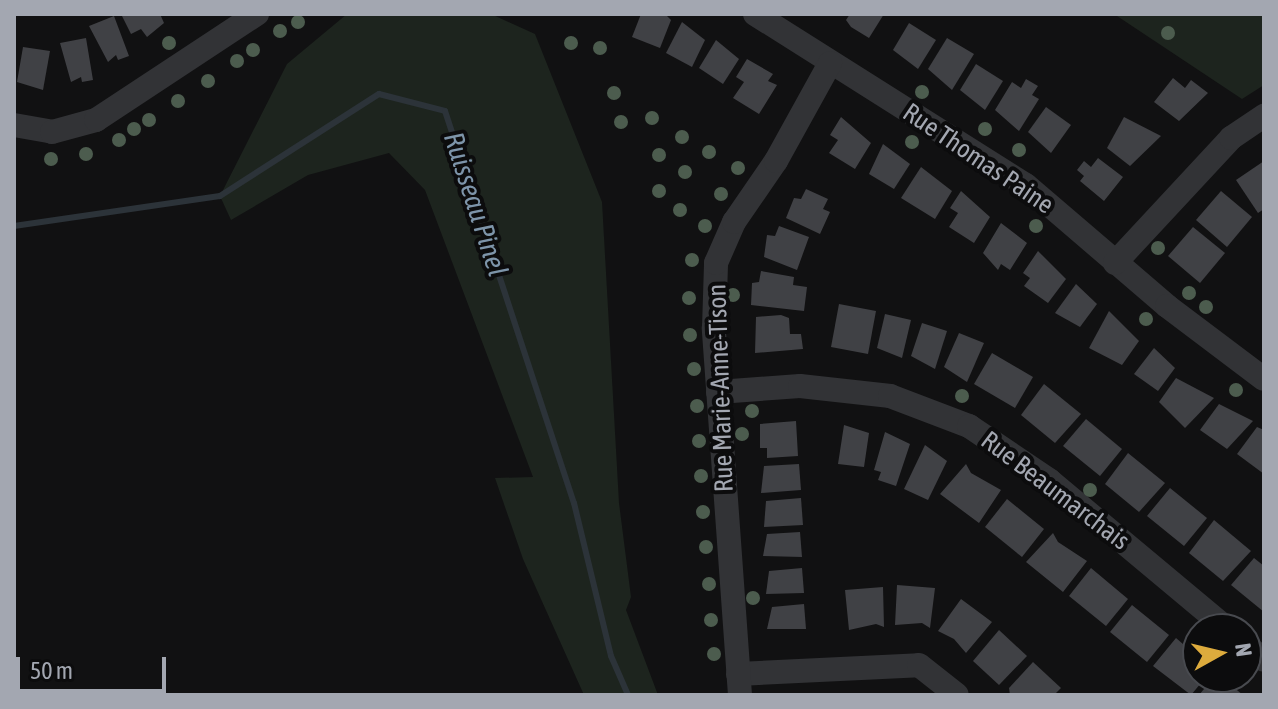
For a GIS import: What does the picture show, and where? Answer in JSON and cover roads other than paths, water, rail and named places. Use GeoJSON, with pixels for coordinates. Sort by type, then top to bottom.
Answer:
{"type":"FeatureCollection","features":[{"type":"Feature","properties":{"kind":"street"},"geometry":{"type":"LineString","coordinates":[[14,125],[52,132],[96,120],[257,14]]}},
{"type":"Feature","properties":{"kind":"street","name":"Rue Thomas Paine"},"geometry":{"type":"LineString","coordinates":[[755,14],[1026,185],[1115,263],[1264,379]]}},
{"type":"Feature","properties":{"kind":"street","name":"Rue Marie-Anne-Tison"},"geometry":{"type":"LineString","coordinates":[[739,685],[718,392],[716,263],[734,222],[776,161],[830,63]]}},
{"type":"Feature","properties":{"kind":"street"},"geometry":{"type":"LineString","coordinates":[[1115,263],[1231,138],[1264,116]]}},
{"type":"Feature","properties":{"kind":"street","name":"Rue Beaumarchais"},"geometry":{"type":"LineString","coordinates":[[718,392],[800,386],[890,396],[969,426],[1049,480],[1208,613]]}},
{"type":"Feature","properties":{"kind":"street"},"geometry":{"type":"LineString","coordinates":[[739,685],[919,665],[957,695]]}},
{"type":"Feature","properties":{"kind":"waterway","name":"Ruisseau Pinel"},"geometry":{"type":"LineString","coordinates":[[14,226],[220,196],[379,94],[445,111],[574,503],[611,656],[628,695]]}}]}
